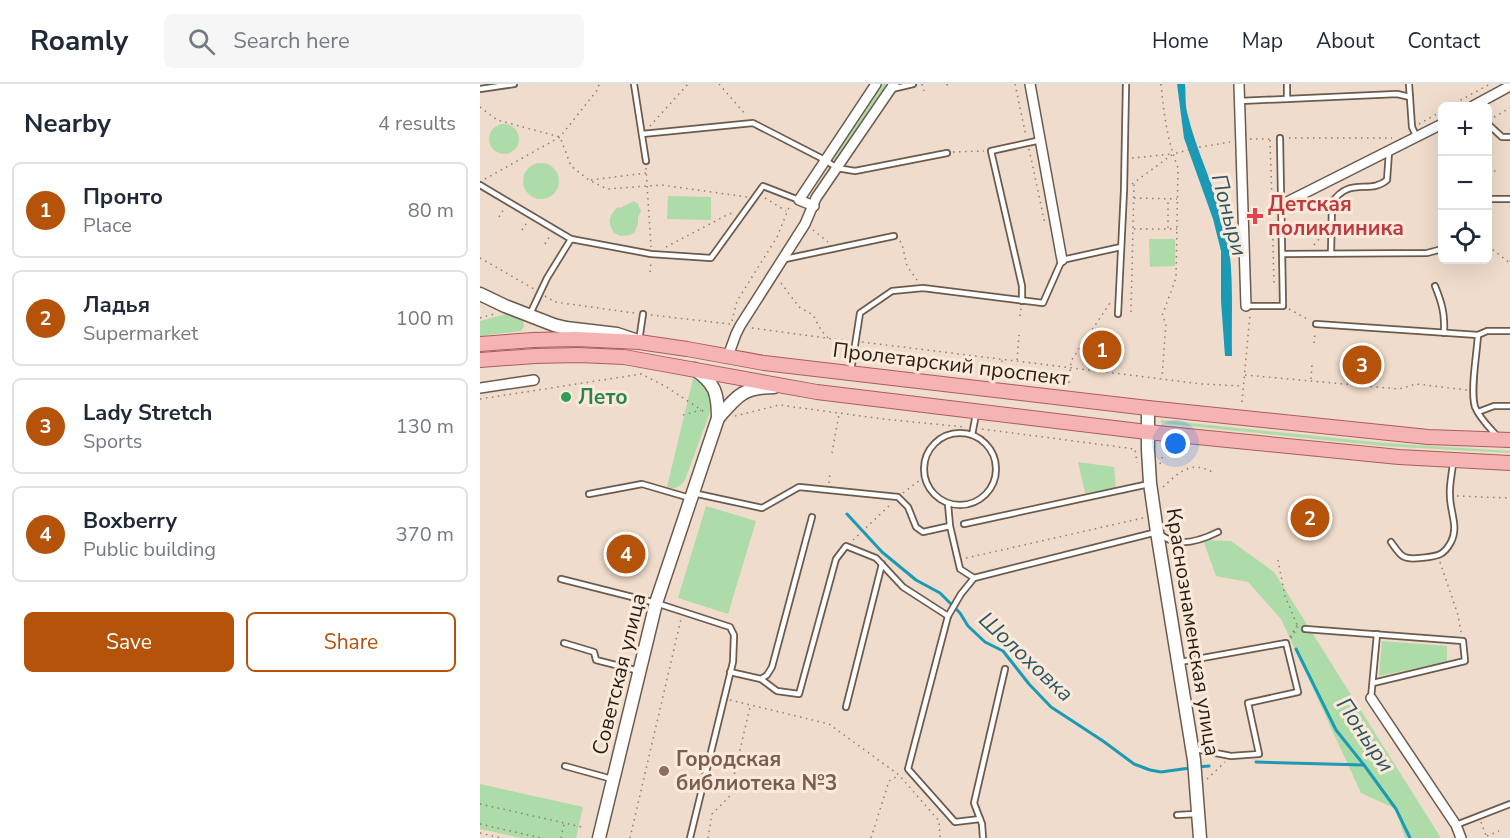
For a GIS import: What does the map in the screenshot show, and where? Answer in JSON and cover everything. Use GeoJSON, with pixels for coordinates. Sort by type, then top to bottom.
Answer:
{"type":"FeatureCollection","features":[{"type":"Feature","properties":{"kind":"main road"},"geometry":{"type":"LineString","coordinates":[[480,294],[529,316],[566,328],[617,334],[639,342]]}},
{"type":"Feature","properties":{"kind":"main road","name":"Пролетарский проспект"},"geometry":{"type":"LineString","coordinates":[[480,344],[554,340],[639,342],[687,348],[764,363],[1148,408],[1428,437],[1505,439]]}},
{"type":"Feature","properties":{"kind":"main road","name":"Пролетарский проспект"},"geometry":{"type":"LineString","coordinates":[[480,360],[578,355],[624,357],[788,388],[1147,432],[1399,457],[1510,463]]}},
{"type":"Feature","properties":{"kind":"main road"},"geometry":{"type":"LineString","coordinates":[[693,369],[706,377],[715,391],[717,398],[714,417]]}},
{"type":"Feature","properties":{"kind":"main road"},"geometry":{"type":"LineString","coordinates":[[714,417],[742,393],[763,387],[788,388]]}},
{"type":"Feature","properties":{"kind":"main road","name":"Краснознаменская улица"},"geometry":{"type":"LineString","coordinates":[[1148,408],[1147,432],[1177,662],[1193,754],[1200,779],[1198,814],[1200,838]]}},
{"type":"Feature","properties":{"kind":"main road","name":"Советская улица"},"geometry":{"type":"LineString","coordinates":[[599,838],[656,603],[714,417]]}},
{"type":"Feature","properties":{"kind":"street"},"geometry":{"type":"LineString","coordinates":[[814,206],[799,200],[876,84]]}},
{"type":"Feature","properties":{"kind":"street"},"geometry":{"type":"LineString","coordinates":[[1030,84],[1062,260]]}},
{"type":"Feature","properties":{"kind":"street"},"geometry":{"type":"LineString","coordinates":[[1239,84],[1246,306]]}},
{"type":"Feature","properties":{"kind":"street"},"geometry":{"type":"LineString","coordinates":[[1480,102],[1510,86]]}},
{"type":"Feature","properties":{"kind":"street"},"geometry":{"type":"LineString","coordinates":[[728,356],[738,330],[805,225],[816,198],[892,87]]}},
{"type":"Feature","properties":{"kind":"street"},"geometry":{"type":"LineString","coordinates":[[1281,205],[1438,127]]}},
{"type":"Feature","properties":{"kind":"street"},"geometry":{"type":"LineString","coordinates":[[480,388],[534,380]]}},
{"type":"Feature","properties":{"kind":"street"},"geometry":{"type":"LineString","coordinates":[[1371,698],[1456,825],[1461,838]]}},
{"type":"Feature","properties":{"kind":"lane"},"geometry":{"type":"LineString","coordinates":[[480,89],[514,84]]}},
{"type":"Feature","properties":{"kind":"lane"},"geometry":{"type":"LineString","coordinates":[[634,84],[646,161]]}},
{"type":"Feature","properties":{"kind":"lane"},"geometry":{"type":"LineString","coordinates":[[892,87],[913,84]]}},
{"type":"Feature","properties":{"kind":"lane"},"geometry":{"type":"LineString","coordinates":[[1118,314],[1126,84]]}},
{"type":"Feature","properties":{"kind":"lane"},"geometry":{"type":"LineString","coordinates":[[1287,84],[1287,99]]}},
{"type":"Feature","properties":{"kind":"lane"},"geometry":{"type":"LineString","coordinates":[[1409,84],[1413,127],[1417,138]]}},
{"type":"Feature","properties":{"kind":"lane"},"geometry":{"type":"LineString","coordinates":[[1240,101],[1396,94],[1410,97]]}},
{"type":"Feature","properties":{"kind":"lane"},"geometry":{"type":"LineString","coordinates":[[642,134],[753,123],[837,168],[855,171],[947,153]]}},
{"type":"Feature","properties":{"kind":"lane"},"geometry":{"type":"LineString","coordinates":[[1492,126],[1502,137],[1510,137]]}},
{"type":"Feature","properties":{"kind":"lane"},"geometry":{"type":"LineString","coordinates":[[1246,306],[1283,306],[1280,138]]}},
{"type":"Feature","properties":{"kind":"lane"},"geometry":{"type":"LineString","coordinates":[[1022,300],[1022,286],[991,151],[1041,140]]}},
{"type":"Feature","properties":{"kind":"lane"},"geometry":{"type":"LineString","coordinates":[[1331,253],[1332,203],[1336,196],[1355,187],[1376,186],[1387,180],[1389,152]]}},
{"type":"Feature","properties":{"kind":"lane"},"geometry":{"type":"LineString","coordinates":[[480,184],[571,239],[651,254],[711,258],[763,186],[799,200]]}},
{"type":"Feature","properties":{"kind":"lane"},"geometry":{"type":"LineString","coordinates":[[1492,199],[1510,199]]}},
{"type":"Feature","properties":{"kind":"lane"},"geometry":{"type":"LineString","coordinates":[[782,260],[894,236]]}},
{"type":"Feature","properties":{"kind":"lane"},"geometry":{"type":"LineString","coordinates":[[529,316],[547,278],[571,239]]}},
{"type":"Feature","properties":{"kind":"lane"},"geometry":{"type":"LineString","coordinates":[[850,374],[860,313],[892,291],[923,288],[1043,303],[1062,260],[1121,247]]}},
{"type":"Feature","properties":{"kind":"lane"},"geometry":{"type":"LineString","coordinates":[[1283,254],[1427,253],[1438,250]]}},
{"type":"Feature","properties":{"kind":"lane"},"geometry":{"type":"LineString","coordinates":[[1435,286],[1445,317],[1444,333]]}},
{"type":"Feature","properties":{"kind":"lane"},"geometry":{"type":"LineString","coordinates":[[639,342],[643,314]]}},
{"type":"Feature","properties":{"kind":"lane"},"geometry":{"type":"LineString","coordinates":[[1316,324],[1478,335],[1487,331],[1510,331]]}},
{"type":"Feature","properties":{"kind":"lane"},"geometry":{"type":"LineString","coordinates":[[1478,335],[1473,390],[1474,404],[1482,419],[1505,439]]}},
{"type":"Feature","properties":{"kind":"lane"},"geometry":{"type":"LineString","coordinates":[[1478,412],[1494,406],[1510,406]]}},
{"type":"Feature","properties":{"kind":"lane"},"geometry":{"type":"LineString","coordinates":[[972,435],[976,411]]}},
{"type":"Feature","properties":{"kind":"lane"},"geometry":{"type":"LineString","coordinates":[[958,433],[972,435],[990,450],[995,463],[992,486],[984,496],[970,504],[956,506],[948,504],[937,498],[928,488],[924,477],[924,464],[936,441],[958,433]]}},
{"type":"Feature","properties":{"kind":"lane"},"geometry":{"type":"LineString","coordinates":[[1391,542],[1400,556],[1408,560],[1438,555],[1447,551],[1455,536],[1450,496],[1454,461]]}},
{"type":"Feature","properties":{"kind":"lane"},"geometry":{"type":"LineString","coordinates":[[589,494],[642,484],[762,508],[799,487],[898,497],[908,507],[916,527],[923,532],[950,526]]}},
{"type":"Feature","properties":{"kind":"lane"},"geometry":{"type":"LineString","coordinates":[[964,524],[1155,486]]}},
{"type":"Feature","properties":{"kind":"lane"},"geometry":{"type":"LineString","coordinates":[[948,504],[950,526],[960,569],[974,578]]}},
{"type":"Feature","properties":{"kind":"lane"},"geometry":{"type":"LineString","coordinates":[[761,679],[772,667],[812,517]]}},
{"type":"Feature","properties":{"kind":"lane"},"geometry":{"type":"LineString","coordinates":[[980,819],[955,822],[908,770],[948,616],[974,578],[1161,528],[1170,540],[1181,542],[1203,540],[1218,532]]}},
{"type":"Feature","properties":{"kind":"lane"},"geometry":{"type":"LineString","coordinates":[[730,672],[761,679],[777,691],[799,694],[836,559],[846,546],[876,558],[903,587],[948,616]]}},
{"type":"Feature","properties":{"kind":"lane"},"geometry":{"type":"LineString","coordinates":[[846,707],[882,564]]}},
{"type":"Feature","properties":{"kind":"lane"},"geometry":{"type":"LineString","coordinates":[[561,579],[656,603],[730,627],[734,635],[733,662],[690,838]]}},
{"type":"Feature","properties":{"kind":"lane"},"geometry":{"type":"LineString","coordinates":[[1305,629],[1463,641],[1465,661],[1372,682]]}},
{"type":"Feature","properties":{"kind":"lane"},"geometry":{"type":"LineString","coordinates":[[1371,698],[1377,634]]}},
{"type":"Feature","properties":{"kind":"lane"},"geometry":{"type":"LineString","coordinates":[[564,643],[594,652],[596,660],[639,671]]}},
{"type":"Feature","properties":{"kind":"lane"},"geometry":{"type":"LineString","coordinates":[[1177,662],[1286,643],[1298,693],[1248,703],[1259,754],[1231,756],[1201,751],[1193,754]]}},
{"type":"Feature","properties":{"kind":"lane"},"geometry":{"type":"LineString","coordinates":[[983,838],[980,819],[974,803],[1005,669]]}},
{"type":"Feature","properties":{"kind":"lane"},"geometry":{"type":"LineString","coordinates":[[565,766],[613,779]]}},
{"type":"Feature","properties":{"kind":"lane"},"geometry":{"type":"LineString","coordinates":[[1456,825],[1510,804]]}},
{"type":"Feature","properties":{"kind":"lane"},"geometry":{"type":"LineString","coordinates":[[1178,815],[1198,814]]}},
{"type":"Feature","properties":{"kind":"path"},"geometry":{"type":"LineString","coordinates":[[480,184],[560,136],[600,84]]}},
{"type":"Feature","properties":{"kind":"path"},"geometry":{"type":"LineString","coordinates":[[642,134],[688,84]]}},
{"type":"Feature","properties":{"kind":"path"},"geometry":{"type":"LineString","coordinates":[[719,84],[753,123]]}},
{"type":"Feature","properties":{"kind":"path"},"geometry":{"type":"LineString","coordinates":[[922,84],[924,91]]}},
{"type":"Feature","properties":{"kind":"path"},"geometry":{"type":"LineString","coordinates":[[1015,84],[1045,224]]}},
{"type":"Feature","properties":{"kind":"path"},"geometry":{"type":"LineString","coordinates":[[1161,84],[1165,125],[1179,168],[1176,278],[1162,316],[1166,323],[1162,379]]}},
{"type":"Feature","properties":{"kind":"path"},"geometry":{"type":"LineString","coordinates":[[1457,102],[1490,84]]}},
{"type":"Feature","properties":{"kind":"path"},"geometry":{"type":"LineString","coordinates":[[480,107],[497,120],[560,136]]}},
{"type":"Feature","properties":{"kind":"path"},"geometry":{"type":"LineString","coordinates":[[1492,119],[1510,108]]}},
{"type":"Feature","properties":{"kind":"path"},"geometry":{"type":"LineString","coordinates":[[1413,127],[1438,114]]}},
{"type":"Feature","properties":{"kind":"path"},"geometry":{"type":"LineString","coordinates":[[560,136],[571,166],[589,180],[607,189],[662,185],[754,198]]}},
{"type":"Feature","properties":{"kind":"path"},"geometry":{"type":"LineString","coordinates":[[1125,159],[1173,154],[1240,141],[1280,138],[1394,138]]}},
{"type":"Feature","properties":{"kind":"path"},"geometry":{"type":"LineString","coordinates":[[1270,139],[1274,289]]}},
{"type":"Feature","properties":{"kind":"path"},"geometry":{"type":"LineString","coordinates":[[947,153],[991,151]]}},
{"type":"Feature","properties":{"kind":"path"},"geometry":{"type":"LineString","coordinates":[[1124,190],[1173,154]]}},
{"type":"Feature","properties":{"kind":"path"},"geometry":{"type":"LineString","coordinates":[[646,161],[650,272]]}},
{"type":"Feature","properties":{"kind":"path"},"geometry":{"type":"LineString","coordinates":[[1492,171],[1500,171]]}},
{"type":"Feature","properties":{"kind":"path"},"geometry":{"type":"LineString","coordinates":[[589,180],[647,173]]}},
{"type":"Feature","properties":{"kind":"path"},"geometry":{"type":"LineString","coordinates":[[1131,312],[1134,183]]}},
{"type":"Feature","properties":{"kind":"path"},"geometry":{"type":"LineString","coordinates":[[480,258],[555,302],[731,324],[737,301],[777,237],[787,212],[764,197]]}},
{"type":"Feature","properties":{"kind":"path"},"geometry":{"type":"LineString","coordinates":[[1133,198],[1178,199]]}},
{"type":"Feature","properties":{"kind":"path"},"geometry":{"type":"LineString","coordinates":[[1168,199],[1168,229]]}},
{"type":"Feature","properties":{"kind":"path"},"geometry":{"type":"LineString","coordinates":[[499,217],[508,202]]}},
{"type":"Feature","properties":{"kind":"path"},"geometry":{"type":"LineString","coordinates":[[651,254],[729,214],[745,210]]}},
{"type":"Feature","properties":{"kind":"path"},"geometry":{"type":"LineString","coordinates":[[522,230],[531,215]]}},
{"type":"Feature","properties":{"kind":"path"},"geometry":{"type":"LineString","coordinates":[[1308,254],[1331,226]]}},
{"type":"Feature","properties":{"kind":"path"},"geometry":{"type":"LineString","coordinates":[[809,228],[836,248]]}},
{"type":"Feature","properties":{"kind":"path"},"geometry":{"type":"LineString","coordinates":[[1133,228],[1178,230]]}},
{"type":"Feature","properties":{"kind":"path"},"geometry":{"type":"LineString","coordinates":[[545,244],[554,229]]}},
{"type":"Feature","properties":{"kind":"path"},"geometry":{"type":"LineString","coordinates":[[894,236],[902,244],[907,266],[923,288]]}},
{"type":"Feature","properties":{"kind":"path"},"geometry":{"type":"LineString","coordinates":[[1492,249],[1510,262]]}},
{"type":"Feature","properties":{"kind":"path"},"geometry":{"type":"LineString","coordinates":[[777,278],[799,307],[813,315],[828,338]]}},
{"type":"Feature","properties":{"kind":"path"},"geometry":{"type":"LineString","coordinates":[[1069,383],[1071,361],[1119,289]]}},
{"type":"Feature","properties":{"kind":"path"},"geometry":{"type":"LineString","coordinates":[[1283,306],[1316,324],[1314,343]]}},
{"type":"Feature","properties":{"kind":"path"},"geometry":{"type":"LineString","coordinates":[[480,318],[503,311]]}},
{"type":"Feature","properties":{"kind":"path"},"geometry":{"type":"LineString","coordinates":[[738,330],[854,341],[1202,384],[1243,386]]}},
{"type":"Feature","properties":{"kind":"path"},"geometry":{"type":"LineString","coordinates":[[1017,361],[1019,336]]}},
{"type":"Feature","properties":{"kind":"path"},"geometry":{"type":"LineString","coordinates":[[1001,374],[1002,359]]}},
{"type":"Feature","properties":{"kind":"path"},"geometry":{"type":"LineString","coordinates":[[1311,381],[1312,365]]}},
{"type":"Feature","properties":{"kind":"path"},"geometry":{"type":"LineString","coordinates":[[480,399],[641,374],[665,386],[714,417]]}},
{"type":"Feature","properties":{"kind":"path"},"geometry":{"type":"LineString","coordinates":[[1244,375],[1400,389],[1416,384],[1473,390]]}},
{"type":"Feature","properties":{"kind":"path"},"geometry":{"type":"LineString","coordinates":[[732,417],[778,405],[1135,449]]}},
{"type":"Feature","properties":{"kind":"path"},"geometry":{"type":"LineString","coordinates":[[683,415],[702,410]]}},
{"type":"Feature","properties":{"kind":"path"},"geometry":{"type":"LineString","coordinates":[[832,453],[839,413]]}},
{"type":"Feature","properties":{"kind":"path"},"geometry":{"type":"LineString","coordinates":[[1160,466],[1162,458],[1171,451]]}},
{"type":"Feature","properties":{"kind":"path"},"geometry":{"type":"LineString","coordinates":[[1155,486],[1194,466],[1206,468],[1214,473]]}},
{"type":"Feature","properties":{"kind":"path"},"geometry":{"type":"LineString","coordinates":[[828,490],[830,472]]}},
{"type":"Feature","properties":{"kind":"path"},"geometry":{"type":"LineString","coordinates":[[1450,496],[1510,498]]}},
{"type":"Feature","properties":{"kind":"path"},"geometry":{"type":"LineString","coordinates":[[958,560],[1144,518]]}},
{"type":"Feature","properties":{"kind":"path"},"geometry":{"type":"LineString","coordinates":[[857,536],[865,528]]}},
{"type":"Feature","properties":{"kind":"path"},"geometry":{"type":"LineString","coordinates":[[1161,528],[1178,535]]}},
{"type":"Feature","properties":{"kind":"path"},"geometry":{"type":"LineString","coordinates":[[1438,555],[1458,615],[1463,641]]}},
{"type":"Feature","properties":{"kind":"path"},"geometry":{"type":"LineString","coordinates":[[1278,560],[1285,596],[1298,626],[1305,629]]}},
{"type":"Feature","properties":{"kind":"path"},"geometry":{"type":"LineString","coordinates":[[630,838],[682,613]]}},
{"type":"Feature","properties":{"kind":"path"},"geometry":{"type":"LineString","coordinates":[[724,699],[829,724],[899,775],[939,821],[940,838]]}},
{"type":"Feature","properties":{"kind":"path"},"geometry":{"type":"LineString","coordinates":[[708,838],[712,814],[729,798],[750,706]]}},
{"type":"Feature","properties":{"kind":"path"},"geometry":{"type":"LineString","coordinates":[[1200,779],[1231,756]]}},
{"type":"Feature","properties":{"kind":"path"},"geometry":{"type":"LineString","coordinates":[[871,838],[889,781],[899,775]]}},
{"type":"Feature","properties":{"kind":"path"},"geometry":{"type":"LineString","coordinates":[[480,804],[582,827]]}},
{"type":"Feature","properties":{"kind":"path"},"geometry":{"type":"LineString","coordinates":[[1479,816],[1487,837],[1499,831]]}},
{"type":"Feature","properties":{"kind":"path"},"geometry":{"type":"LineString","coordinates":[[561,838],[564,823]]}},
{"type":"Feature","properties":{"kind":"path"},"geometry":{"type":"LineString","coordinates":[[480,824],[541,838]]}},
{"type":"Feature","properties":{"kind":"path"},"geometry":{"type":"LineString","coordinates":[[480,833],[501,838]]}},
{"type":"Feature","properties":{"kind":"green space"},"geometry":{"type":"Polygon","coordinates":[[[881,84],[887,84],[835,161],[831,158],[881,84]]]}},
{"type":"Feature","properties":{"kind":"green space"},"geometry":{"type":"Polygon","coordinates":[[[504,124],[515,128],[519,139],[515,150],[504,154],[493,150],[489,139],[493,128],[504,124]]]}},
{"type":"Feature","properties":{"kind":"green space"},"geometry":{"type":"Polygon","coordinates":[[[541,163],[554,168],[559,181],[554,194],[541,199],[528,194],[523,181],[528,168],[541,163]]]}},
{"type":"Feature","properties":{"kind":"green space"},"geometry":{"type":"Polygon","coordinates":[[[668,196],[711,197],[711,220],[667,219],[668,196]]]}},
{"type":"Feature","properties":{"kind":"green space"},"geometry":{"type":"Polygon","coordinates":[[[634,201],[641,211],[634,233],[621,236],[614,233],[610,222],[613,213],[618,207],[634,201]]]}},
{"type":"Feature","properties":{"kind":"green space"},"geometry":{"type":"Polygon","coordinates":[[[1149,239],[1175,239],[1175,266],[1150,267],[1149,239]]]}},
{"type":"Feature","properties":{"kind":"green space"},"geometry":{"type":"Polygon","coordinates":[[[506,314],[523,321],[524,326],[521,331],[480,336],[480,321],[506,314]]]}},
{"type":"Feature","properties":{"kind":"green space"},"geometry":{"type":"Polygon","coordinates":[[[693,379],[708,392],[710,412],[685,480],[677,487],[670,488],[667,487],[693,379]]]}},
{"type":"Feature","properties":{"kind":"green space"},"geometry":{"type":"Polygon","coordinates":[[[1161,420],[1384,443],[1510,451],[1510,453],[1383,446],[1161,423],[1161,420]]]}},
{"type":"Feature","properties":{"kind":"green space"},"geometry":{"type":"Polygon","coordinates":[[[1078,462],[1114,467],[1116,488],[1085,493],[1078,462]]]}},
{"type":"Feature","properties":{"kind":"green space"},"geometry":{"type":"Polygon","coordinates":[[[706,506],[756,521],[728,614],[678,598],[706,506]]]}},
{"type":"Feature","properties":{"kind":"green space"},"geometry":{"type":"Polygon","coordinates":[[[1203,540],[1231,541],[1274,572],[1441,838],[1405,838],[1396,809],[1361,793],[1281,619],[1248,582],[1216,576],[1203,540]]]}},
{"type":"Feature","properties":{"kind":"green space"},"geometry":{"type":"Polygon","coordinates":[[[1382,641],[1447,646],[1447,662],[1379,676],[1382,641]]]}},
{"type":"Feature","properties":{"kind":"green space"},"geometry":{"type":"Polygon","coordinates":[[[480,784],[583,807],[576,838],[521,838],[480,829],[480,784]]]}},
{"type":"Feature","properties":{"kind":"water"},"geometry":{"type":"Polygon","coordinates":[[[1177,84],[1185,84],[1186,109],[1225,226],[1231,274],[1232,356],[1225,356],[1221,301],[1221,251],[1213,219],[1184,138],[1177,84]]]}},
{"type":"Feature","properties":{"kind":"waterway","name":"Шолоховка"},"geometry":{"type":"LineString","coordinates":[[847,514],[882,552],[916,580],[940,593],[985,642],[1003,651],[1051,707],[1134,764],[1161,772],[1190,768]]}},
{"type":"Feature","properties":{"kind":"waterway","name":"Поныри"},"geometry":{"type":"LineString","coordinates":[[1296,649],[1336,730],[1396,809],[1410,838]]}},
{"type":"Feature","properties":{"kind":"waterway","name":"Шолоховка"},"geometry":{"type":"LineString","coordinates":[[1256,762],[1364,765]]}},
{"type":"Feature","properties":{"kind":"waterway","name":"Шолоховка"},"geometry":{"type":"LineString","coordinates":[[1197,767],[1209,766]]}},
{"type":"Feature","properties":{"kind":"place","name":"Детская поликлиника"},"geometry":{"type":"Point","coordinates":[1255,216]}},
{"type":"Feature","properties":{"kind":"place","name":"Пронто"},"geometry":{"type":"Point","coordinates":[1102,350]}},
{"type":"Feature","properties":{"kind":"place","name":"Lady Stretch"},"geometry":{"type":"Point","coordinates":[1362,365]}},
{"type":"Feature","properties":{"kind":"place","name":"Лето"},"geometry":{"type":"Point","coordinates":[566,397]}},
{"type":"Feature","properties":{"kind":"place","name":"Ладья"},"geometry":{"type":"Point","coordinates":[1310,518]}},
{"type":"Feature","properties":{"kind":"place","name":"Boxberry"},"geometry":{"type":"Point","coordinates":[626,554]}},
{"type":"Feature","properties":{"kind":"place","name":"Городская библиотека №3"},"geometry":{"type":"Point","coordinates":[664,771]}}]}
